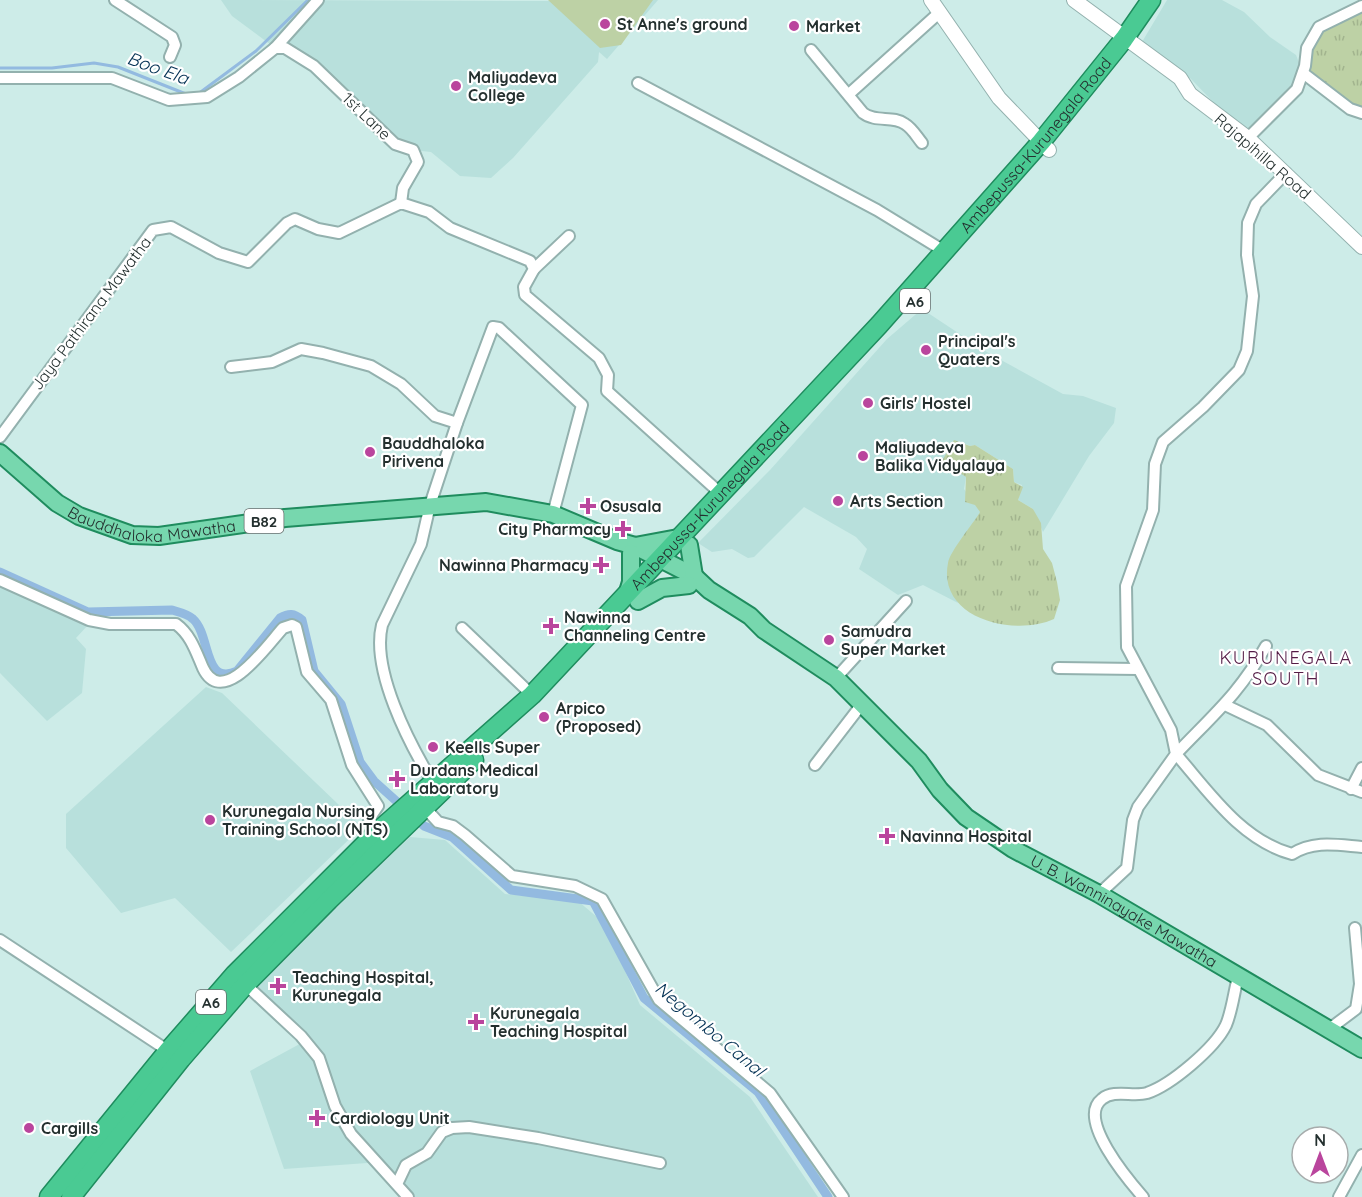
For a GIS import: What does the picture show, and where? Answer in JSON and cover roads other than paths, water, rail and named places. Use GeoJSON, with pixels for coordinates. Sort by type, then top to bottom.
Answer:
{"type":"FeatureCollection","features":[{"type":"Feature","properties":{"kind":"highway","name":"Ambepussa-Kurunegala Road"},"geometry":{"type":"LineString","coordinates":[[1129,43],[1151,0]]}},
{"type":"Feature","properties":{"kind":"highway","name":"Ambepussa-Kurunegala Road"},"geometry":{"type":"LineString","coordinates":[[49,1197],[240,980],[390,828],[464,770],[540,703],[661,565],[766,463],[888,330],[1045,146],[1163,0]]}},
{"type":"Feature","properties":{"kind":"highway","name":"Ambepussa-Kurunegala Road"},"geometry":{"type":"LineString","coordinates":[[684,542],[720,493],[879,325],[944,251],[1045,146]]}},
{"type":"Feature","properties":{"kind":"highway","name":"Ambepussa-Kurunegala Road"},"geometry":{"type":"LineString","coordinates":[[418,805],[432,782],[532,695],[632,598]]}},
{"type":"Feature","properties":{"kind":"highway","name":"Ambepussa-Kurunegala Road"},"geometry":{"type":"LineString","coordinates":[[240,980],[328,900],[390,828]]}},
{"type":"Feature","properties":{"kind":"highway","name":"Ambepussa-Kurunegala Road"},"geometry":{"type":"LineString","coordinates":[[71,1197],[175,1055]]}},
{"type":"Feature","properties":{"kind":"main road","name":"Bauddhaloka Mawatha"},"geometry":{"type":"LineString","coordinates":[[0,453],[57,503],[80,516],[132,536],[159,536],[285,518],[486,502],[553,514],[617,541],[661,565]]}},
{"type":"Feature","properties":{"kind":"main road"},"geometry":{"type":"LineString","coordinates":[[684,542],[691,580],[632,598],[633,549],[684,542]]}},
{"type":"Feature","properties":{"kind":"main road","name":"U. B. Wanninayake Mawatha"},"geometry":{"type":"LineString","coordinates":[[661,565],[709,590],[750,616],[764,630],[836,678],[919,761],[940,790],[966,817],[1013,849],[1099,894],[1329,1030],[1359,1044]]}},
{"type":"Feature","properties":{"kind":"street"},"geometry":{"type":"LineString","coordinates":[[115,0],[172,37],[175,45],[170,57]]}},
{"type":"Feature","properties":{"kind":"street"},"geometry":{"type":"LineString","coordinates":[[0,78],[112,78],[169,100],[194,100],[207,97],[239,77],[275,48],[318,0]]}},
{"type":"Feature","properties":{"kind":"street"},"geometry":{"type":"LineString","coordinates":[[931,0],[999,98],[1045,146]]}},
{"type":"Feature","properties":{"kind":"street","name":"Rajapihilla Road"},"geometry":{"type":"LineString","coordinates":[[1074,0],[1129,43],[1180,78],[1190,94],[1248,138],[1360,241]]}},
{"type":"Feature","properties":{"kind":"street"},"geometry":{"type":"LineString","coordinates":[[1248,138],[1297,89],[1303,73],[1307,48],[1319,27],[1362,6]]}},
{"type":"Feature","properties":{"kind":"street"},"geometry":{"type":"LineString","coordinates":[[849,94],[940,12]]}},
{"type":"Feature","properties":{"kind":"street","name":"1st Lane"},"geometry":{"type":"LineString","coordinates":[[275,48],[285,48],[314,66],[395,144],[413,150],[418,162],[404,188],[401,203]]}},
{"type":"Feature","properties":{"kind":"street"},"geometry":{"type":"LineString","coordinates":[[811,50],[869,118],[907,124],[921,143]]}},
{"type":"Feature","properties":{"kind":"street"},"geometry":{"type":"LineString","coordinates":[[1303,73],[1350,110],[1362,113]]}},
{"type":"Feature","properties":{"kind":"street"},"geometry":{"type":"LineString","coordinates":[[638,83],[877,210],[944,251]]}},
{"type":"Feature","properties":{"kind":"street"},"geometry":{"type":"LineString","coordinates":[[1286,173],[1256,204],[1248,223],[1247,255],[1253,296],[1247,351],[1239,370],[1203,407],[1163,442],[1155,464],[1153,510],[1126,586],[1127,647],[1171,730],[1176,754],[1227,813],[1251,836],[1274,849],[1292,854],[1303,847],[1318,844],[1362,847]]}},
{"type":"Feature","properties":{"kind":"street"},"geometry":{"type":"LineString","coordinates":[[401,203],[429,212],[450,228],[530,261],[534,269]]}},
{"type":"Feature","properties":{"kind":"street","name":"Jaya Pathirana Mawatha"},"geometry":{"type":"LineString","coordinates":[[0,437],[153,230],[171,227],[219,253],[248,262],[295,219],[318,229],[339,233],[401,203]]}},
{"type":"Feature","properties":{"kind":"street"},"geometry":{"type":"LineString","coordinates":[[569,236],[534,269],[524,287],[525,295],[599,358],[608,375],[607,391],[720,493]]}},
{"type":"Feature","properties":{"kind":"street"},"geometry":{"type":"LineString","coordinates":[[432,782],[413,750],[393,704],[380,651],[379,637],[382,625],[422,544],[430,506],[457,423],[494,327],[499,328],[582,405],[553,514]]}},
{"type":"Feature","properties":{"kind":"street"},"geometry":{"type":"LineString","coordinates":[[231,367],[272,362],[301,349],[323,353],[370,366],[401,384],[435,416],[457,423]]}},
{"type":"Feature","properties":{"kind":"street"},"geometry":{"type":"LineString","coordinates":[[0,580],[89,620],[110,624],[176,624],[188,636],[208,676],[219,682],[226,682],[238,676],[284,628],[292,625],[296,627],[307,672],[331,700],[352,765],[378,806],[369,819],[390,828]]}},
{"type":"Feature","properties":{"kind":"street"},"geometry":{"type":"LineString","coordinates":[[836,678],[906,601]]}},
{"type":"Feature","properties":{"kind":"street"},"geometry":{"type":"LineString","coordinates":[[462,628],[532,695]]}},
{"type":"Feature","properties":{"kind":"street"},"geometry":{"type":"LineString","coordinates":[[1099,894],[1128,868],[1133,820],[1138,807],[1176,754],[1225,705],[1250,675],[1266,646]]}},
{"type":"Feature","properties":{"kind":"street"},"geometry":{"type":"LineString","coordinates":[[1059,668],[1138,669]]}},
{"type":"Feature","properties":{"kind":"street"},"geometry":{"type":"LineString","coordinates":[[815,765],[862,704]]}},
{"type":"Feature","properties":{"kind":"street"},"geometry":{"type":"LineString","coordinates":[[1225,705],[1267,725],[1318,774],[1356,791],[1362,768]]}},
{"type":"Feature","properties":{"kind":"street"},"geometry":{"type":"LineString","coordinates":[[418,805],[438,822],[453,826],[465,835],[512,876],[575,886],[602,899],[659,1000],[770,1092],[843,1197]]}},
{"type":"Feature","properties":{"kind":"street"},"geometry":{"type":"LineString","coordinates":[[1329,1030],[1356,1009],[1360,984],[1355,928]]}},
{"type":"Feature","properties":{"kind":"street"},"geometry":{"type":"LineString","coordinates":[[0,940],[175,1055]]}},
{"type":"Feature","properties":{"kind":"street"},"geometry":{"type":"LineString","coordinates":[[1143,1197],[1102,1143],[1098,1132],[1098,1104],[1101,1099],[1110,1095],[1146,1093],[1187,1071],[1225,1026],[1238,977]]}},
{"type":"Feature","properties":{"kind":"street"},"geometry":{"type":"LineString","coordinates":[[240,980],[301,1036],[319,1058],[335,1106],[351,1134],[408,1197]]}},
{"type":"Feature","properties":{"kind":"street"},"geometry":{"type":"LineString","coordinates":[[397,1184],[406,1165],[427,1153],[442,1132],[452,1128],[470,1127],[538,1138],[660,1163]]}},
{"type":"Feature","properties":{"kind":"street"},"geometry":{"type":"LineString","coordinates":[[1339,1197],[1362,1155]]}},
{"type":"Feature","properties":{"kind":"waterway","name":"Boo Ela"},"geometry":{"type":"LineString","coordinates":[[198,94],[256,51],[308,0]]}},
{"type":"Feature","properties":{"kind":"waterway","name":"Boo Ela"},"geometry":{"type":"LineString","coordinates":[[0,68],[52,68],[94,63],[118,67],[186,94]]}},
{"type":"Feature","properties":{"kind":"waterway","name":"Negombo Canal"},"geometry":{"type":"LineString","coordinates":[[0,572],[88,612],[172,610],[186,614],[199,626],[213,666],[218,672],[226,674],[237,671],[280,618],[291,614],[302,620],[314,671],[341,704],[360,762],[374,781],[424,826],[452,837],[511,890],[593,901],[644,998],[758,1092],[828,1197]]}},
{"type":"Feature","properties":{"kind":"place","name":"St Anne's ground"},"geometry":{"type":"Point","coordinates":[605,24]}},
{"type":"Feature","properties":{"kind":"place","name":"Market"},"geometry":{"type":"Point","coordinates":[794,26]}},
{"type":"Feature","properties":{"kind":"place","name":"Maliyadeva College"},"geometry":{"type":"Point","coordinates":[456,86]}},
{"type":"Feature","properties":{"kind":"place","name":"Principal's Quaters"},"geometry":{"type":"Point","coordinates":[926,350]}},
{"type":"Feature","properties":{"kind":"place","name":"Girls' Hostel"},"geometry":{"type":"Point","coordinates":[868,403]}},
{"type":"Feature","properties":{"kind":"place","name":"Bauddhaloka Pirivena"},"geometry":{"type":"Point","coordinates":[370,452]}},
{"type":"Feature","properties":{"kind":"place","name":"Maliyadeva Balika Vidyalaya"},"geometry":{"type":"Point","coordinates":[863,456]}},
{"type":"Feature","properties":{"kind":"place","name":"Arts Section"},"geometry":{"type":"Point","coordinates":[838,501]}},
{"type":"Feature","properties":{"kind":"place","name":"Osusala"},"geometry":{"type":"Point","coordinates":[588,506]}},
{"type":"Feature","properties":{"kind":"place","name":"City Pharmacy"},"geometry":{"type":"Point","coordinates":[623,529]}},
{"type":"Feature","properties":{"kind":"place","name":"Nawinna Pharmacy"},"geometry":{"type":"Point","coordinates":[601,565]}},
{"type":"Feature","properties":{"kind":"place","name":"Nawinna Channeling Centre"},"geometry":{"type":"Point","coordinates":[551,626]}},
{"type":"Feature","properties":{"kind":"place","name":"Samudra Super Market"},"geometry":{"type":"Point","coordinates":[829,640]}},
{"type":"Feature","properties":{"kind":"place","name":"Arpico (Proposed)"},"geometry":{"type":"Point","coordinates":[544,717]}},
{"type":"Feature","properties":{"kind":"place","name":"Keells Super"},"geometry":{"type":"Point","coordinates":[433,747]}},
{"type":"Feature","properties":{"kind":"place","name":"Durdans Medical Laboratory"},"geometry":{"type":"Point","coordinates":[397,779]}},
{"type":"Feature","properties":{"kind":"place","name":"Kurunegala Nursing Training School (NTS)"},"geometry":{"type":"Point","coordinates":[210,820]}},
{"type":"Feature","properties":{"kind":"place","name":"Navinna Hospital"},"geometry":{"type":"Point","coordinates":[887,836]}},
{"type":"Feature","properties":{"kind":"place","name":"Teaching Hospital, Kurunegala"},"geometry":{"type":"Point","coordinates":[278,986]}},
{"type":"Feature","properties":{"kind":"place","name":"Kurunegala Teaching Hospital"},"geometry":{"type":"Point","coordinates":[476,1022]}},
{"type":"Feature","properties":{"kind":"place","name":"Cardiology Unit"},"geometry":{"type":"Point","coordinates":[317,1118]}},
{"type":"Feature","properties":{"kind":"place","name":"Cargills"},"geometry":{"type":"Point","coordinates":[29,1128]}},
{"type":"Feature","properties":{"kind":"district","name":"KURUNEGALA SOUTH"},"geometry":{"type":"Point","coordinates":[1286,667]}}]}
